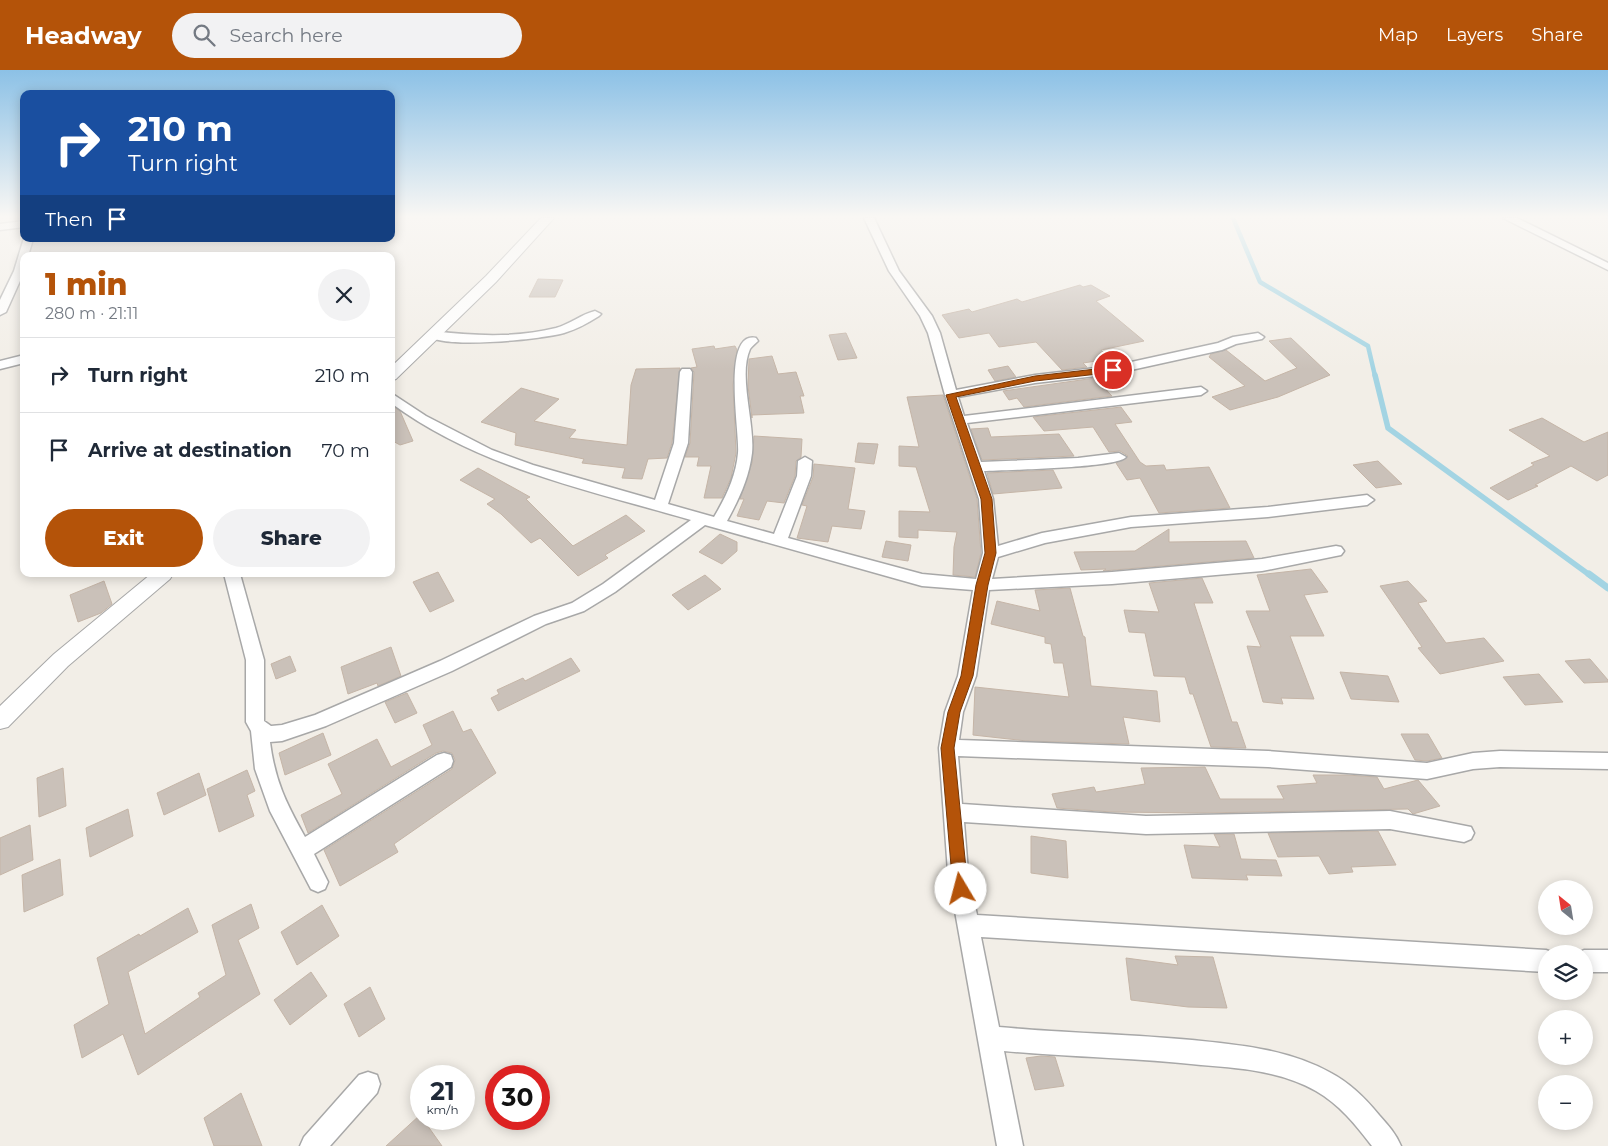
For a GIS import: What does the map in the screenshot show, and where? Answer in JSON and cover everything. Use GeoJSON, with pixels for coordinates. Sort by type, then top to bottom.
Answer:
{"type":"FeatureCollection","features":[{"type":"Feature","properties":{"kind":"street"},"geometry":{"type":"LineString","coordinates":[[0,312],[20,268]]}},
{"type":"Feature","properties":{"kind":"street"},"geometry":{"type":"LineString","coordinates":[[395,372],[501,268]]}},
{"type":"Feature","properties":{"kind":"street"},"geometry":{"type":"LineString","coordinates":[[893,268],[926,316],[934,333],[951,395],[986,499],[991,553],[982,585],[967,676],[954,712],[948,748],[958,872],[1010,1146]]}},
{"type":"Feature","properties":{"kind":"street"},"geometry":{"type":"LineString","coordinates":[[433,336],[466,340],[536,335],[575,328],[595,314]]}},
{"type":"Feature","properties":{"kind":"street"},"geometry":{"type":"LineString","coordinates":[[951,395],[1035,378],[1113,370],[1222,346],[1233,341],[1258,337]]}},
{"type":"Feature","properties":{"kind":"street"},"geometry":{"type":"LineString","coordinates":[[260,730],[270,734],[282,733],[320,721],[446,666],[540,620],[578,607],[711,521],[741,481],[746,439],[741,358],[746,344],[752,341]]}},
{"type":"Feature","properties":{"kind":"street"},"geometry":{"type":"LineString","coordinates":[[0,365],[20,361]]}},
{"type":"Feature","properties":{"kind":"street"},"geometry":{"type":"LineString","coordinates":[[660,506],[681,444],[686,372]]}},
{"type":"Feature","properties":{"kind":"street"},"geometry":{"type":"LineString","coordinates":[[960,420],[1201,391]]}},
{"type":"Feature","properties":{"kind":"street"},"geometry":{"type":"LineString","coordinates":[[395,400],[421,419],[487,454],[528,468],[779,542],[922,580],[982,585],[1174,573],[1262,565],[1336,551]]}},
{"type":"Feature","properties":{"kind":"street"},"geometry":{"type":"LineString","coordinates":[[975,467],[1078,462],[1119,457]]}},
{"type":"Feature","properties":{"kind":"street"},"geometry":{"type":"LineString","coordinates":[[779,542],[804,476],[805,461]]}},
{"type":"Feature","properties":{"kind":"street"},"geometry":{"type":"LineString","coordinates":[[991,553],[1018,547],[1042,538],[1131,522],[1268,512],[1367,500]]}},
{"type":"Feature","properties":{"kind":"street"},"geometry":{"type":"LineString","coordinates":[[0,720],[61,660],[159,577]]}},
{"type":"Feature","properties":{"kind":"street"},"geometry":{"type":"LineString","coordinates":[[233,577],[255,660],[255,722],[260,730],[264,769],[277,805],[318,882]]}},
{"type":"Feature","properties":{"kind":"street"},"geometry":{"type":"LineString","coordinates":[[948,748],[1000,748],[1268,759],[1427,771],[1473,761],[1500,759],[1608,761]]}},
{"type":"Feature","properties":{"kind":"street"},"geometry":{"type":"LineString","coordinates":[[301,851],[444,761]]}},
{"type":"Feature","properties":{"kind":"street"},"geometry":{"type":"LineString","coordinates":[[953,812],[1146,825],[1390,820],[1464,833]]}},
{"type":"Feature","properties":{"kind":"street"},"geometry":{"type":"LineString","coordinates":[[967,925],[1361,952],[1538,961]]}},
{"type":"Feature","properties":{"kind":"street"},"geometry":{"type":"LineString","coordinates":[[1593,961],[1608,961]]}},
{"type":"Feature","properties":{"kind":"street"},"geometry":{"type":"LineString","coordinates":[[991,1038],[1050,1044],[1171,1049],[1246,1057],[1285,1065],[1324,1082],[1350,1101],[1388,1146]]}},
{"type":"Feature","properties":{"kind":"street"},"geometry":{"type":"LineString","coordinates":[[313,1146],[368,1084]]}},
{"type":"Feature","properties":{"kind":"building"},"geometry":{"type":"Polygon","coordinates":[[[538,279],[563,280],[555,297],[529,297],[538,279]]]}},
{"type":"Feature","properties":{"kind":"building"},"geometry":{"type":"Polygon","coordinates":[[[1080,285],[1083,287],[1091,285],[1110,296],[1096,301],[1144,341],[1101,350],[1110,359],[1083,363],[1087,367],[1062,370],[1036,342],[999,347],[989,333],[959,338],[942,315],[969,309],[972,312],[1017,299],[1022,302],[1080,285]]]}},
{"type":"Feature","properties":{"kind":"building"},"geometry":{"type":"Polygon","coordinates":[[[846,333],[857,358],[838,360],[829,335],[846,333]]]}},
{"type":"Feature","properties":{"kind":"building"},"geometry":{"type":"Polygon","coordinates":[[[1291,338],[1330,375],[1278,397],[1230,410],[1212,397],[1245,386],[1209,357],[1211,354],[1226,350],[1265,381],[1297,368],[1269,341],[1291,338]]]}},
{"type":"Feature","properties":{"kind":"building"},"geometry":{"type":"Polygon","coordinates":[[[714,346],[715,349],[735,346],[737,350],[733,385],[736,453],[731,478],[722,498],[704,498],[711,466],[697,466],[699,457],[685,457],[690,443],[694,372],[691,368],[697,367],[692,349],[714,346]]]}},
{"type":"Feature","properties":{"kind":"building"},"geometry":{"type":"Polygon","coordinates":[[[772,356],[778,374],[796,372],[804,396],[800,396],[804,413],[752,415],[752,418],[748,386],[749,359],[772,356]]]}},
{"type":"Feature","properties":{"kind":"building"},"geometry":{"type":"Polygon","coordinates":[[[1008,366],[1016,377],[995,381],[988,370],[1008,366]]]}},
{"type":"Feature","properties":{"kind":"building"},"geometry":{"type":"Polygon","coordinates":[[[680,368],[672,443],[667,458],[648,459],[642,479],[622,478],[625,468],[582,463],[584,459],[515,445],[516,433],[481,422],[521,388],[559,399],[534,421],[576,430],[569,438],[627,445],[631,385],[636,369],[680,368]]]}},
{"type":"Feature","properties":{"kind":"building"},"geometry":{"type":"Polygon","coordinates":[[[1095,378],[1112,396],[1024,407],[1017,398],[1009,400],[1003,391],[1095,378]]]}},
{"type":"Feature","properties":{"kind":"building"},"geometry":{"type":"Polygon","coordinates":[[[943,395],[977,499],[981,553],[975,577],[953,575],[954,547],[957,532],[918,530],[918,538],[899,537],[899,511],[930,512],[916,467],[899,466],[899,446],[919,447],[907,397],[943,395]]]}},
{"type":"Feature","properties":{"kind":"building"},"geometry":{"type":"Polygon","coordinates":[[[1121,407],[1132,422],[1115,424],[1140,462],[1146,466],[1164,465],[1166,470],[1209,467],[1230,508],[1159,513],[1140,478],[1127,480],[1116,463],[1128,456],[1120,451],[1109,452],[1093,427],[1044,431],[1033,417],[1121,407]]]}},
{"type":"Feature","properties":{"kind":"building"},"geometry":{"type":"Polygon","coordinates":[[[395,408],[400,411],[413,441],[400,445],[395,442],[395,408]]]}},
{"type":"Feature","properties":{"kind":"building"},"geometry":{"type":"Polygon","coordinates":[[[1542,418],[1584,442],[1608,432],[1608,475],[1597,481],[1571,466],[1535,485],[1538,486],[1508,500],[1490,488],[1534,465],[1531,463],[1550,456],[1509,430],[1542,418]]]}},
{"type":"Feature","properties":{"kind":"building"},"geometry":{"type":"Polygon","coordinates":[[[988,428],[991,437],[1059,434],[1074,456],[982,460],[971,429],[988,428]]]}},
{"type":"Feature","properties":{"kind":"building"},"geometry":{"type":"Polygon","coordinates":[[[754,436],[802,439],[801,457],[796,461],[795,476],[784,503],[767,501],[759,520],[737,516],[744,499],[740,499],[752,463],[754,436]]]}},
{"type":"Feature","properties":{"kind":"building"},"geometry":{"type":"Polygon","coordinates":[[[858,443],[878,444],[874,464],[855,462],[858,443]]]}},
{"type":"Feature","properties":{"kind":"building"},"geometry":{"type":"Polygon","coordinates":[[[1378,461],[1402,484],[1376,488],[1353,465],[1378,461]]]}},
{"type":"Feature","properties":{"kind":"building"},"geometry":{"type":"Polygon","coordinates":[[[814,464],[855,468],[848,509],[865,511],[861,529],[832,526],[828,542],[797,538],[807,506],[802,505],[813,477],[814,464]]]}},
{"type":"Feature","properties":{"kind":"building"},"geometry":{"type":"Polygon","coordinates":[[[478,468],[530,497],[526,499],[573,546],[626,515],[645,531],[605,555],[608,558],[578,576],[540,538],[531,543],[501,514],[487,504],[495,499],[460,480],[478,468]]]}},
{"type":"Feature","properties":{"kind":"building"},"geometry":{"type":"Polygon","coordinates":[[[1053,470],[1062,488],[993,494],[987,473],[1053,470]]]}},
{"type":"Feature","properties":{"kind":"building"},"geometry":{"type":"Polygon","coordinates":[[[1169,529],[1169,542],[1246,541],[1254,558],[1103,571],[1106,569],[1081,570],[1074,552],[1135,551],[1169,529]]]}},
{"type":"Feature","properties":{"kind":"building"},"geometry":{"type":"Polygon","coordinates":[[[720,534],[737,542],[737,551],[722,564],[699,552],[720,534]]]}},
{"type":"Feature","properties":{"kind":"building"},"geometry":{"type":"Polygon","coordinates":[[[886,541],[911,545],[908,561],[882,557],[886,541]]]}},
{"type":"Feature","properties":{"kind":"building"},"geometry":{"type":"Polygon","coordinates":[[[1311,569],[1328,592],[1304,595],[1324,636],[1290,636],[1314,699],[1281,698],[1283,704],[1263,702],[1247,646],[1261,647],[1246,611],[1270,611],[1257,575],[1311,569]]]}},
{"type":"Feature","properties":{"kind":"building"},"geometry":{"type":"Polygon","coordinates":[[[438,572],[454,601],[430,612],[413,582],[438,572]]]}},
{"type":"Feature","properties":{"kind":"building"},"geometry":{"type":"Polygon","coordinates":[[[705,575],[721,589],[688,610],[672,595],[705,575]]]}},
{"type":"Feature","properties":{"kind":"building"},"geometry":{"type":"Polygon","coordinates":[[[1202,578],[1213,603],[1194,603],[1232,722],[1237,722],[1246,748],[1211,747],[1193,694],[1190,694],[1185,677],[1154,676],[1145,633],[1129,632],[1124,610],[1159,612],[1149,583],[1202,578]]]}},
{"type":"Feature","properties":{"kind":"building"},"geometry":{"type":"Polygon","coordinates":[[[104,581],[112,604],[101,613],[78,622],[70,595],[104,581]]]}},
{"type":"Feature","properties":{"kind":"building"},"geometry":{"type":"Polygon","coordinates":[[[1408,581],[1427,601],[1418,603],[1446,643],[1484,638],[1504,661],[1440,674],[1418,648],[1422,647],[1380,586],[1408,581]]]}},
{"type":"Feature","properties":{"kind":"building"},"geometry":{"type":"Polygon","coordinates":[[[1070,588],[1083,636],[1085,637],[1091,686],[1157,691],[1160,722],[1123,717],[1129,744],[1027,741],[973,735],[975,687],[1069,697],[1063,663],[1054,663],[1051,644],[1045,643],[1045,637],[991,624],[997,601],[1040,611],[1035,590],[1070,588]]]}},
{"type":"Feature","properties":{"kind":"building"},"geometry":{"type":"Polygon","coordinates":[[[391,647],[401,676],[378,686],[377,683],[348,694],[341,667],[391,647]]]}},
{"type":"Feature","properties":{"kind":"building"},"geometry":{"type":"Polygon","coordinates":[[[290,656],[296,671],[276,679],[271,664],[290,656]]]}},
{"type":"Feature","properties":{"kind":"building"},"geometry":{"type":"Polygon","coordinates":[[[571,658],[580,671],[498,711],[491,698],[499,694],[497,690],[523,678],[525,681],[571,658]]]}},
{"type":"Feature","properties":{"kind":"building"},"geometry":{"type":"Polygon","coordinates":[[[1590,659],[1608,682],[1584,683],[1565,661],[1590,659]]]}},
{"type":"Feature","properties":{"kind":"building"},"geometry":{"type":"Polygon","coordinates":[[[1340,672],[1388,676],[1399,702],[1351,699],[1340,672]]]}},
{"type":"Feature","properties":{"kind":"building"},"geometry":{"type":"Polygon","coordinates":[[[1539,674],[1563,702],[1525,705],[1503,677],[1539,674]]]}},
{"type":"Feature","properties":{"kind":"building"},"geometry":{"type":"Polygon","coordinates":[[[407,693],[417,713],[395,723],[385,702],[407,693]]]}},
{"type":"Feature","properties":{"kind":"building"},"geometry":{"type":"Polygon","coordinates":[[[453,711],[463,732],[471,729],[496,773],[394,844],[398,852],[340,886],[324,850],[452,769],[455,760],[452,753],[443,751],[436,753],[308,833],[301,815],[342,794],[328,764],[377,739],[391,767],[432,745],[423,725],[453,711]]]}},
{"type":"Feature","properties":{"kind":"building"},"geometry":{"type":"Polygon","coordinates":[[[323,733],[331,755],[285,775],[279,753],[323,733]]]}},
{"type":"Feature","properties":{"kind":"building"},"geometry":{"type":"Polygon","coordinates":[[[1401,734],[1428,734],[1442,758],[1427,761],[1415,760],[1401,734]]]}},
{"type":"Feature","properties":{"kind":"building"},"geometry":{"type":"Polygon","coordinates":[[[1205,767],[1220,799],[1284,799],[1277,786],[1317,783],[1313,775],[1347,775],[1377,777],[1384,789],[1418,780],[1440,806],[1413,814],[1408,809],[1204,813],[1112,812],[1057,808],[1052,794],[1094,787],[1096,792],[1145,784],[1141,768],[1205,767]]]}},
{"type":"Feature","properties":{"kind":"building"},"geometry":{"type":"Polygon","coordinates":[[[63,768],[66,806],[39,817],[37,778],[63,768]]]}},
{"type":"Feature","properties":{"kind":"building"},"geometry":{"type":"Polygon","coordinates":[[[247,770],[255,791],[247,795],[254,816],[219,832],[207,789],[247,770]]]}},
{"type":"Feature","properties":{"kind":"building"},"geometry":{"type":"Polygon","coordinates":[[[199,773],[206,795],[164,815],[157,793],[199,773]]]}},
{"type":"Feature","properties":{"kind":"building"},"geometry":{"type":"Polygon","coordinates":[[[128,809],[133,836],[90,857],[86,828],[128,809]]]}},
{"type":"Feature","properties":{"kind":"building"},"geometry":{"type":"Polygon","coordinates":[[[30,825],[33,860],[0,875],[0,838],[30,825]]]}},
{"type":"Feature","properties":{"kind":"building"},"geometry":{"type":"Polygon","coordinates":[[[1378,831],[1396,865],[1351,867],[1353,872],[1329,874],[1319,856],[1278,857],[1268,833],[1378,831]]]}},
{"type":"Feature","properties":{"kind":"building"},"geometry":{"type":"Polygon","coordinates":[[[1214,834],[1234,834],[1241,859],[1276,860],[1282,876],[1246,875],[1248,880],[1192,878],[1184,845],[1220,847],[1214,834]]]}},
{"type":"Feature","properties":{"kind":"building"},"geometry":{"type":"Polygon","coordinates":[[[1031,836],[1066,841],[1068,878],[1031,873],[1031,836]]]}},
{"type":"Feature","properties":{"kind":"building"},"geometry":{"type":"Polygon","coordinates":[[[60,859],[63,895],[24,912],[22,875],[60,859]]]}},
{"type":"Feature","properties":{"kind":"building"},"geometry":{"type":"Polygon","coordinates":[[[251,904],[259,928],[238,940],[260,994],[138,1075],[123,1034],[82,1058],[74,1025],[109,1004],[97,958],[188,908],[198,932],[128,972],[145,1034],[200,997],[198,993],[226,975],[212,925],[251,904]]]}},
{"type":"Feature","properties":{"kind":"building"},"geometry":{"type":"Polygon","coordinates":[[[322,905],[339,936],[297,965],[281,932],[322,905]]]}},
{"type":"Feature","properties":{"kind":"building"},"geometry":{"type":"Polygon","coordinates":[[[1175,956],[1213,957],[1227,1008],[1188,1007],[1131,1000],[1126,958],[1178,965],[1175,956]]]}},
{"type":"Feature","properties":{"kind":"building"},"geometry":{"type":"Polygon","coordinates":[[[311,972],[327,996],[290,1025],[274,1000],[311,972]]]}},
{"type":"Feature","properties":{"kind":"building"},"geometry":{"type":"Polygon","coordinates":[[[370,987],[385,1019],[359,1037],[344,1004],[370,987]]]}},
{"type":"Feature","properties":{"kind":"building"},"geometry":{"type":"Polygon","coordinates":[[[1055,1057],[1064,1086],[1035,1090],[1026,1058],[1055,1057]]]}},
{"type":"Feature","properties":{"kind":"building"},"geometry":{"type":"Polygon","coordinates":[[[241,1093],[262,1146],[214,1146],[204,1118],[241,1093]]]}},
{"type":"Feature","properties":{"kind":"building"},"geometry":{"type":"Polygon","coordinates":[[[410,1124],[410,1130],[431,1130],[442,1146],[386,1146],[410,1124]]]}},
{"type":"Feature","properties":{"kind":"waterway"},"geometry":{"type":"LineString","coordinates":[[1254,268],[1260,282],[1368,346],[1375,376]]}},
{"type":"Feature","properties":{"kind":"waterway"},"geometry":{"type":"LineString","coordinates":[[1375,375],[1388,428],[1591,576]]}},
{"type":"Feature","properties":{"kind":"waterway"},"geometry":{"type":"LineString","coordinates":[[1589,574],[1608,588]]}},
{"type":"Feature","properties":{"kind":"route"},"geometry":{"type":"LineString","coordinates":[[961,889],[948,748],[954,712],[967,676],[982,585],[991,553],[990,524],[986,499],[951,395],[1035,378],[1113,370]]}}]}
